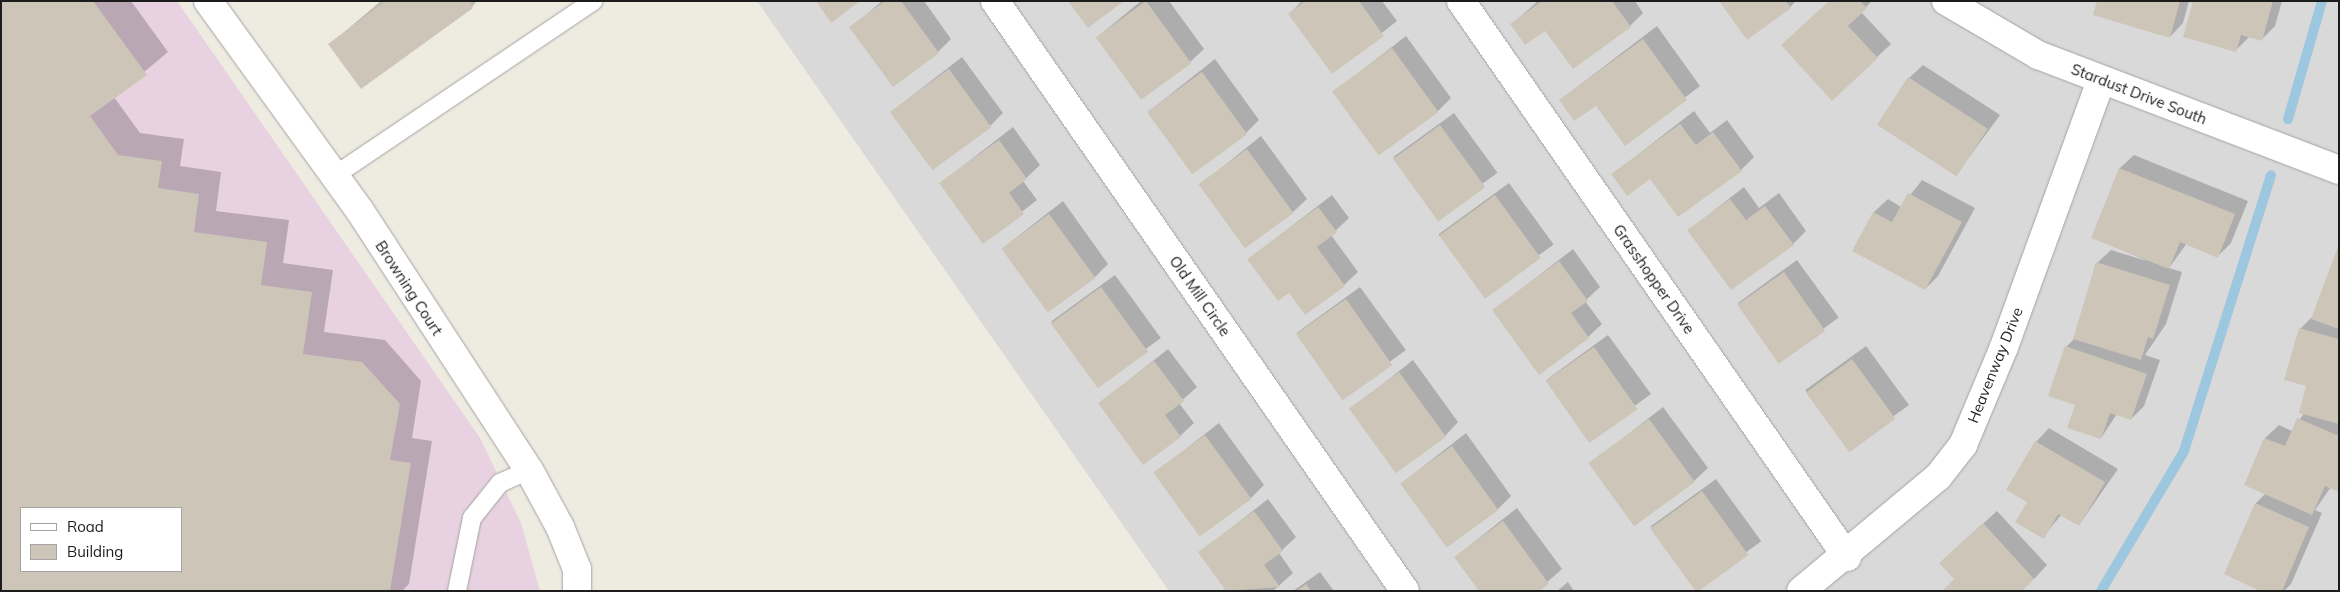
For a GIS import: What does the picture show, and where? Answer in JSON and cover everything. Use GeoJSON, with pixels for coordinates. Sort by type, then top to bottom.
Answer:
{"type":"FeatureCollection","features":[{"type":"Feature","properties":{"kind":"street","name":"Browning Court"},"geometry":{"type":"LineString","coordinates":[[208,1],[334,176],[529,470],[560,527],[577,569],[577,591]]}},
{"type":"Feature","properties":{"kind":"street","name":"Old Mill Circle"},"geometry":{"type":"LineString","coordinates":[[995,1],[1405,591]]}},
{"type":"Feature","properties":{"kind":"street","name":"Grasshopper Drive"},"geometry":{"type":"LineString","coordinates":[[1461,1],[1847,557]]}},
{"type":"Feature","properties":{"kind":"street","name":"Stardust Drive South"},"geometry":{"type":"LineString","coordinates":[[1946,1],[2038,55],[2339,170]]}},
{"type":"Feature","properties":{"kind":"street","name":"Heavenway Drive"},"geometry":{"type":"LineString","coordinates":[[1802,591],[1847,557],[1938,477],[1963,445],[2004,346],[2101,80]]}},
{"type":"Feature","properties":{"kind":"lane"},"geometry":{"type":"LineString","coordinates":[[334,176],[593,1]]}},
{"type":"Feature","properties":{"kind":"lane"},"geometry":{"type":"LineString","coordinates":[[457,591],[472,518],[500,483],[529,470]]}},
{"type":"Feature","properties":{"kind":"shaded area"},"geometry":{"type":"Polygon","coordinates":[[[1,1],[177,1],[480,438],[521,523],[540,591],[1,591],[1,1]]]}},
{"type":"Feature","properties":{"kind":"shaded area"},"geometry":{"type":"Polygon","coordinates":[[[757,1],[2339,1],[2339,591],[1169,591],[757,1]]]}},
{"type":"Feature","properties":{"kind":"building"},"geometry":{"type":"Polygon","coordinates":[[[1,1],[93,1],[147,75],[90,116],[118,155],[162,161],[158,188],[199,194],[194,232],[267,242],[261,285],[312,292],[303,354],[362,362],[400,404],[390,460],[411,463],[390,591],[1,591],[1,1]]]}},
{"type":"Feature","properties":{"kind":"building"},"geometry":{"type":"Polygon","coordinates":[[[386,1],[468,1],[473,8],[361,89],[328,44],[386,1]]]}},
{"type":"Feature","properties":{"kind":"building"},"geometry":{"type":"Polygon","coordinates":[[[816,1],[860,1],[831,23],[816,1]]]}},
{"type":"Feature","properties":{"kind":"building"},"geometry":{"type":"Polygon","coordinates":[[[885,1],[901,1],[939,53],[893,87],[849,27],[885,1]]]}},
{"type":"Feature","properties":{"kind":"building"},"geometry":{"type":"Polygon","coordinates":[[[1068,1],[1124,1],[1088,28],[1068,1]]]}},
{"type":"Feature","properties":{"kind":"building"},"geometry":{"type":"Polygon","coordinates":[[[1146,1],[1191,63],[1141,100],[1096,37],[1146,1]]]}},
{"type":"Feature","properties":{"kind":"building"},"geometry":{"type":"Polygon","coordinates":[[[1305,1],[1359,1],[1384,36],[1332,74],[1288,14],[1305,1]]]}},
{"type":"Feature","properties":{"kind":"building"},"geometry":{"type":"Polygon","coordinates":[[[1542,1],[1612,1],[1631,27],[1573,69],[1545,31],[1525,45],[1510,24],[1542,1]]]}},
{"type":"Feature","properties":{"kind":"building"},"geometry":{"type":"Polygon","coordinates":[[[1719,1],[1786,1],[1791,8],[1747,40],[1719,1]]]}},
{"type":"Feature","properties":{"kind":"building"},"geometry":{"type":"Polygon","coordinates":[[[1829,1],[1860,1],[1867,8],[1848,26],[1878,58],[1832,101],[1781,45],[1829,1]]]}},
{"type":"Feature","properties":{"kind":"building"},"geometry":{"type":"Polygon","coordinates":[[[2097,1],[2180,1],[2170,38],[2093,15],[2097,1]]]}},
{"type":"Feature","properties":{"kind":"building"},"geometry":{"type":"Polygon","coordinates":[[[2193,1],[2273,1],[2262,41],[2241,35],[2236,52],[2183,37],[2193,1]]]}},
{"type":"Feature","properties":{"kind":"building"},"geometry":{"type":"Polygon","coordinates":[[[1643,39],[1687,100],[1625,146],[1596,106],[1574,121],[1559,100],[1643,39]]]}},
{"type":"Feature","properties":{"kind":"building"},"geometry":{"type":"Polygon","coordinates":[[[1392,48],[1438,112],[1379,155],[1332,91],[1392,48]]]}},
{"type":"Feature","properties":{"kind":"building"},"geometry":{"type":"Polygon","coordinates":[[[949,69],[991,127],[932,170],[890,112],[949,69]]]}},
{"type":"Feature","properties":{"kind":"building"},"geometry":{"type":"Polygon","coordinates":[[[1202,72],[1247,134],[1192,174],[1147,112],[1202,72]]]}},
{"type":"Feature","properties":{"kind":"building"},"geometry":{"type":"Polygon","coordinates":[[[1908,77],[1988,129],[1957,177],[1877,125],[1908,77]]]}},
{"type":"Feature","properties":{"kind":"building"},"geometry":{"type":"Polygon","coordinates":[[[1680,124],[1696,145],[1713,132],[1742,171],[1678,217],[1650,179],[1627,196],[1611,174],[1680,124]]]}},
{"type":"Feature","properties":{"kind":"building"},"geometry":{"type":"Polygon","coordinates":[[[1440,125],[1485,187],[1438,221],[1393,159],[1440,125]]]}},
{"type":"Feature","properties":{"kind":"building"},"geometry":{"type":"Polygon","coordinates":[[[999,140],[1027,179],[1009,193],[1024,214],[983,244],[939,183],[999,140]]]}},
{"type":"Feature","properties":{"kind":"building"},"geometry":{"type":"Polygon","coordinates":[[[1247,149],[1293,213],[1245,248],[1198,184],[1247,149]]]}},
{"type":"Feature","properties":{"kind":"building"},"geometry":{"type":"Polygon","coordinates":[[[2119,168],[2235,214],[2218,258],[2180,242],[2169,269],[2091,238],[2119,168]]]}},
{"type":"Feature","properties":{"kind":"building"},"geometry":{"type":"Polygon","coordinates":[[[1908,193],[1962,222],[1925,290],[1852,251],[1873,212],[1892,222],[1908,193]]]}},
{"type":"Feature","properties":{"kind":"building"},"geometry":{"type":"Polygon","coordinates":[[[1495,195],[1541,258],[1485,299],[1439,236],[1495,195]]]}},
{"type":"Feature","properties":{"kind":"building"},"geometry":{"type":"Polygon","coordinates":[[[1730,199],[1746,220],[1765,206],[1794,245],[1731,290],[1687,230],[1730,199]]]}},
{"type":"Feature","properties":{"kind":"building"},"geometry":{"type":"Polygon","coordinates":[[[1318,207],[1337,232],[1317,247],[1345,286],[1305,315],[1289,293],[1278,301],[1247,259],[1318,207]]]}},
{"type":"Feature","properties":{"kind":"building"},"geometry":{"type":"Polygon","coordinates":[[[1049,214],[1095,278],[1048,313],[1001,249],[1049,214]]]}},
{"type":"Feature","properties":{"kind":"building"},"geometry":{"type":"Polygon","coordinates":[[[2339,244],[2339,329],[2311,319],[2339,244]]]}},
{"type":"Feature","properties":{"kind":"building"},"geometry":{"type":"Polygon","coordinates":[[[1559,261],[1588,301],[1571,313],[1589,338],[1539,375],[1492,310],[1559,261]]]}},
{"type":"Feature","properties":{"kind":"building"},"geometry":{"type":"Polygon","coordinates":[[[2096,262],[2170,285],[2153,339],[2148,337],[2141,360],[2073,339],[2096,262]]]}},
{"type":"Feature","properties":{"kind":"building"},"geometry":{"type":"Polygon","coordinates":[[[1784,272],[1825,331],[1779,364],[1737,305],[1784,272]]]}},
{"type":"Feature","properties":{"kind":"building"},"geometry":{"type":"Polygon","coordinates":[[[1101,287],[1148,352],[1098,388],[1051,323],[1101,287]]]}},
{"type":"Feature","properties":{"kind":"building"},"geometry":{"type":"Polygon","coordinates":[[[1346,299],[1392,365],[1342,400],[1296,334],[1346,299]]]}},
{"type":"Feature","properties":{"kind":"building"},"geometry":{"type":"Polygon","coordinates":[[[2299,328],[2339,339],[2339,424],[2299,413],[2306,386],[2284,380],[2299,328]]]}},
{"type":"Feature","properties":{"kind":"building"},"geometry":{"type":"Polygon","coordinates":[[[2065,346],[2147,374],[2131,420],[2110,413],[2101,439],[2067,428],[2075,405],[2048,396],[2065,346]]]}},
{"type":"Feature","properties":{"kind":"building"},"geometry":{"type":"Polygon","coordinates":[[[1594,347],[1638,409],[1589,443],[1546,381],[1594,347]]]}},
{"type":"Feature","properties":{"kind":"building"},"geometry":{"type":"Polygon","coordinates":[[[1852,359],[1895,419],[1849,452],[1806,393],[1852,359]]]}},
{"type":"Feature","properties":{"kind":"building"},"geometry":{"type":"Polygon","coordinates":[[[1154,361],[1184,401],[1165,415],[1181,437],[1143,465],[1098,403],[1154,361]]]}},
{"type":"Feature","properties":{"kind":"building"},"geometry":{"type":"Polygon","coordinates":[[[1399,372],[1446,437],[1396,473],[1349,408],[1399,372]]]}},
{"type":"Feature","properties":{"kind":"building"},"geometry":{"type":"Polygon","coordinates":[[[2297,418],[2339,436],[2339,492],[2325,486],[2312,515],[2244,485],[2264,438],[2285,446],[2297,418]]]}},
{"type":"Feature","properties":{"kind":"building"},"geometry":{"type":"Polygon","coordinates":[[[1649,419],[1695,482],[1634,526],[1588,463],[1649,419]]]}},
{"type":"Feature","properties":{"kind":"building"},"geometry":{"type":"Polygon","coordinates":[[[1205,435],[1251,499],[1200,537],[1153,473],[1205,435]]]}},
{"type":"Feature","properties":{"kind":"building"},"geometry":{"type":"Polygon","coordinates":[[[2035,441],[2105,482],[2079,526],[2058,514],[2044,539],[2015,522],[2027,502],[2006,490],[2035,441]]]}},
{"type":"Feature","properties":{"kind":"building"},"geometry":{"type":"Polygon","coordinates":[[[1452,446],[1498,510],[1447,548],[1400,484],[1452,446]]]}},
{"type":"Feature","properties":{"kind":"building"},"geometry":{"type":"Polygon","coordinates":[[[1702,491],[1748,555],[1699,591],[1696,591],[1650,529],[1702,491]]]}},
{"type":"Feature","properties":{"kind":"building"},"geometry":{"type":"Polygon","coordinates":[[[2255,503],[2309,527],[2282,591],[2260,591],[2224,574],[2255,503]]]}},
{"type":"Feature","properties":{"kind":"building"},"geometry":{"type":"Polygon","coordinates":[[[1254,511],[1283,551],[1264,565],[1280,587],[1226,591],[1198,552],[1254,511]]]}},
{"type":"Feature","properties":{"kind":"building"},"geometry":{"type":"Polygon","coordinates":[[[1503,521],[1549,584],[1539,591],[1479,591],[1454,557],[1503,521]]]}},
{"type":"Feature","properties":{"kind":"building"},"geometry":{"type":"Polygon","coordinates":[[[1983,523],[2034,579],[2022,591],[1942,591],[1954,579],[1939,563],[1983,523]]]}},
{"type":"Feature","properties":{"kind":"building"},"geometry":{"type":"Polygon","coordinates":[[[1306,584],[1311,591],[1297,591],[1306,584]]]}},
{"type":"Feature","properties":{"kind":"waterway"},"geometry":{"type":"LineString","coordinates":[[2288,119],[2322,1]]}},
{"type":"Feature","properties":{"kind":"waterway"},"geometry":{"type":"LineString","coordinates":[[2101,591],[2184,451],[2271,175]]}}]}
